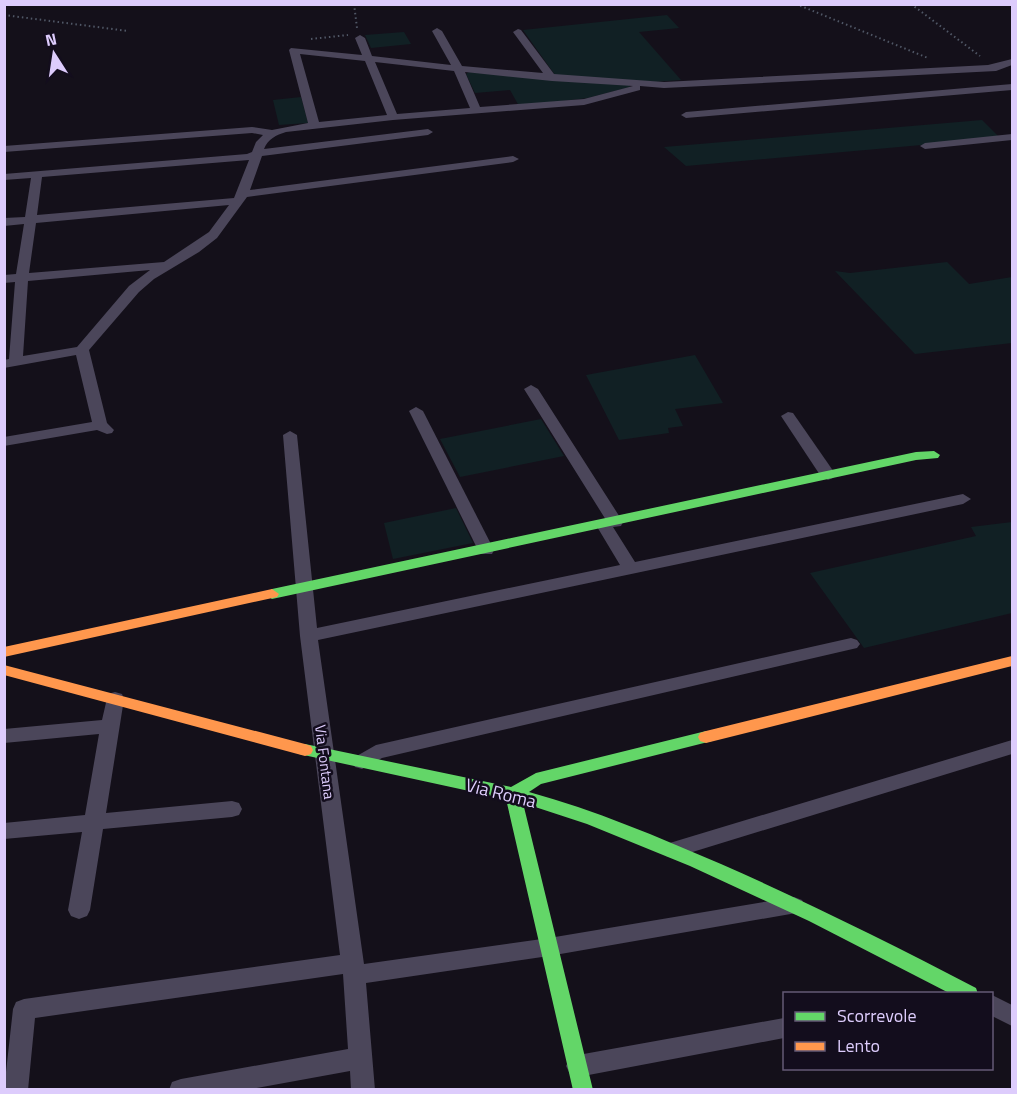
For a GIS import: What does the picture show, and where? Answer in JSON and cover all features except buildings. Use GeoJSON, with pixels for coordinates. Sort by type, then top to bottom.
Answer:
{"type":"FeatureCollection","features":[{"type":"Feature","properties":{"kind":"street"},"geometry":{"type":"LineString","coordinates":[[437,31],[458,68],[476,110]]}},
{"type":"Feature","properties":{"kind":"street"},"geometry":{"type":"LineString","coordinates":[[518,32],[552,78]]}},
{"type":"Feature","properties":{"kind":"street"},"geometry":{"type":"LineString","coordinates":[[360,38],[393,117]]}},
{"type":"Feature","properties":{"kind":"street"},"geometry":{"type":"LineString","coordinates":[[314,125],[294,50],[552,78],[651,84],[952,70],[995,67],[1012,62]]}},
{"type":"Feature","properties":{"kind":"street"},"geometry":{"type":"LineString","coordinates":[[995,67],[1012,81]]}},
{"type":"Feature","properties":{"kind":"street"},"geometry":{"type":"LineString","coordinates":[[4,149],[252,130],[272,133],[314,125],[393,117],[584,102],[651,84]]}},
{"type":"Feature","properties":{"kind":"street"},"geometry":{"type":"LineString","coordinates":[[686,115],[1012,87]]}},
{"type":"Feature","properties":{"kind":"street"},"geometry":{"type":"LineString","coordinates":[[4,177],[249,157],[259,153],[428,132]]}},
{"type":"Feature","properties":{"kind":"street"},"geometry":{"type":"LineString","coordinates":[[37,174],[10,363],[82,351],[134,289],[166,265],[206,242],[225,221],[240,198],[259,153],[261,142],[272,133]]}},
{"type":"Feature","properties":{"kind":"street"},"geometry":{"type":"LineString","coordinates":[[925,146],[1012,137]]}},
{"type":"Feature","properties":{"kind":"street"},"geometry":{"type":"LineString","coordinates":[[4,222],[240,198],[513,159]]}},
{"type":"Feature","properties":{"kind":"street"},"geometry":{"type":"LineString","coordinates":[[4,279],[166,265]]}},
{"type":"Feature","properties":{"kind":"street"},"geometry":{"type":"LineString","coordinates":[[4,442],[103,428],[82,351]]}},
{"type":"Feature","properties":{"kind":"street"},"geometry":{"type":"LineString","coordinates":[[531,389],[609,523],[630,569]]}},
{"type":"Feature","properties":{"kind":"street"},"geometry":{"type":"LineString","coordinates":[[416,411],[486,550]]}},
{"type":"Feature","properties":{"kind":"street"},"geometry":{"type":"LineString","coordinates":[[788,416],[828,475]]}},
{"type":"Feature","properties":{"kind":"street","name":"Via Fontana"},"geometry":{"type":"LineString","coordinates":[[290,435],[309,636],[353,969],[363,1089]]}},
{"type":"Feature","properties":{"kind":"street"},"geometry":{"type":"LineString","coordinates":[[4,652],[916,456],[934,455]]}},
{"type":"Feature","properties":{"kind":"street"},"geometry":{"type":"LineString","coordinates":[[309,636],[963,499]]}},
{"type":"Feature","properties":{"kind":"street"},"geometry":{"type":"LineString","coordinates":[[362,762],[376,752],[851,644]]}},
{"type":"Feature","properties":{"kind":"street"},"geometry":{"type":"LineString","coordinates":[[583,1089],[513,794],[536,779],[1012,661]]}},
{"type":"Feature","properties":{"kind":"street","name":"Via Roma"},"geometry":{"type":"LineString","coordinates":[[4,670],[323,755],[513,794],[584,816],[673,850],[855,933],[967,992]]}},
{"type":"Feature","properties":{"kind":"street"},"geometry":{"type":"LineString","coordinates":[[80,910],[115,699]]}},
{"type":"Feature","properties":{"kind":"street"},"geometry":{"type":"LineString","coordinates":[[4,736],[110,726]]}},
{"type":"Feature","properties":{"kind":"street"},"geometry":{"type":"LineString","coordinates":[[673,850],[1012,747]]}},
{"type":"Feature","properties":{"kind":"street"},"geometry":{"type":"LineString","coordinates":[[4,831],[232,809]]}},
{"type":"Feature","properties":{"kind":"street"},"geometry":{"type":"LineString","coordinates":[[16,1089],[24,1010],[549,947],[796,906]]}},
{"type":"Feature","properties":{"kind":"street"},"geometry":{"type":"LineString","coordinates":[[993,1006],[1012,1016]]}},
{"type":"Feature","properties":{"kind":"street"},"geometry":{"type":"LineString","coordinates":[[578,1066],[783,1028]]}},
{"type":"Feature","properties":{"kind":"street"},"geometry":{"type":"LineString","coordinates":[[181,1089],[360,1059]]}},
{"type":"Feature","properties":{"kind":"path"},"geometry":{"type":"LineString","coordinates":[[294,50],[291,45],[302,40],[355,34],[357,25],[354,4]]}},
{"type":"Feature","properties":{"kind":"path"},"geometry":{"type":"LineString","coordinates":[[796,4],[952,70]]}},
{"type":"Feature","properties":{"kind":"path"},"geometry":{"type":"LineString","coordinates":[[911,4],[995,67]]}},
{"type":"Feature","properties":{"kind":"path"},"geometry":{"type":"LineString","coordinates":[[4,15],[128,31]]}},
{"type":"Feature","properties":{"kind":"shaded area"},"geometry":{"type":"Polygon","coordinates":[[[667,15],[679,28],[639,32],[681,80],[654,82],[555,75],[523,30],[667,15]]]}},
{"type":"Feature","properties":{"kind":"shaded area"},"geometry":{"type":"Polygon","coordinates":[[[404,32],[411,44],[371,48],[365,35],[404,32]]]}},
{"type":"Feature","properties":{"kind":"shaded area"},"geometry":{"type":"Polygon","coordinates":[[[469,72],[629,85],[630,87],[588,98],[519,106],[510,90],[475,93],[466,74],[469,72]]]}},
{"type":"Feature","properties":{"kind":"shaded area"},"geometry":{"type":"Polygon","coordinates":[[[301,97],[308,123],[279,125],[273,100],[301,97]]]}},
{"type":"Feature","properties":{"kind":"shaded area"},"geometry":{"type":"Polygon","coordinates":[[[982,120],[1000,138],[686,166],[664,147],[982,120]]]}},
{"type":"Feature","properties":{"kind":"shaded area"},"geometry":{"type":"Polygon","coordinates":[[[947,262],[969,284],[1012,277],[1012,343],[915,354],[835,271],[850,273],[947,262]]]}},
{"type":"Feature","properties":{"kind":"shaded area"},"geometry":{"type":"Polygon","coordinates":[[[695,355],[723,403],[675,409],[683,426],[668,428],[669,433],[619,440],[586,375],[695,355]]]}},
{"type":"Feature","properties":{"kind":"shaded area"},"geometry":{"type":"Polygon","coordinates":[[[541,419],[564,456],[460,477],[440,439],[541,419]]]}},
{"type":"Feature","properties":{"kind":"shaded area"},"geometry":{"type":"Polygon","coordinates":[[[456,508],[473,543],[393,559],[384,523],[456,508]]]}},
{"type":"Feature","properties":{"kind":"shaded area"},"geometry":{"type":"Polygon","coordinates":[[[1012,522],[1012,613],[864,648],[810,573],[976,536],[971,527],[1012,522]]]}},
{"type":"Feature","properties":{"kind":"traffic: fast"},"geometry":{"type":"LineString","coordinates":[[272,594],[916,456],[934,455]]}},
{"type":"Feature","properties":{"kind":"traffic: fast"},"geometry":{"type":"LineString","coordinates":[[583,1090],[513,794],[536,779],[706,737]]}},
{"type":"Feature","properties":{"kind":"traffic: fast"},"geometry":{"type":"LineString","coordinates":[[305,750],[513,794],[593,819],[784,900],[965,992]]}},
{"type":"Feature","properties":{"kind":"traffic: slow"},"geometry":{"type":"LineString","coordinates":[[4,652],[272,594]]}},
{"type":"Feature","properties":{"kind":"traffic: slow"},"geometry":{"type":"LineString","coordinates":[[706,737],[1012,661]]}},
{"type":"Feature","properties":{"kind":"traffic: slow"},"geometry":{"type":"LineString","coordinates":[[4,670],[305,750]]}}]}
